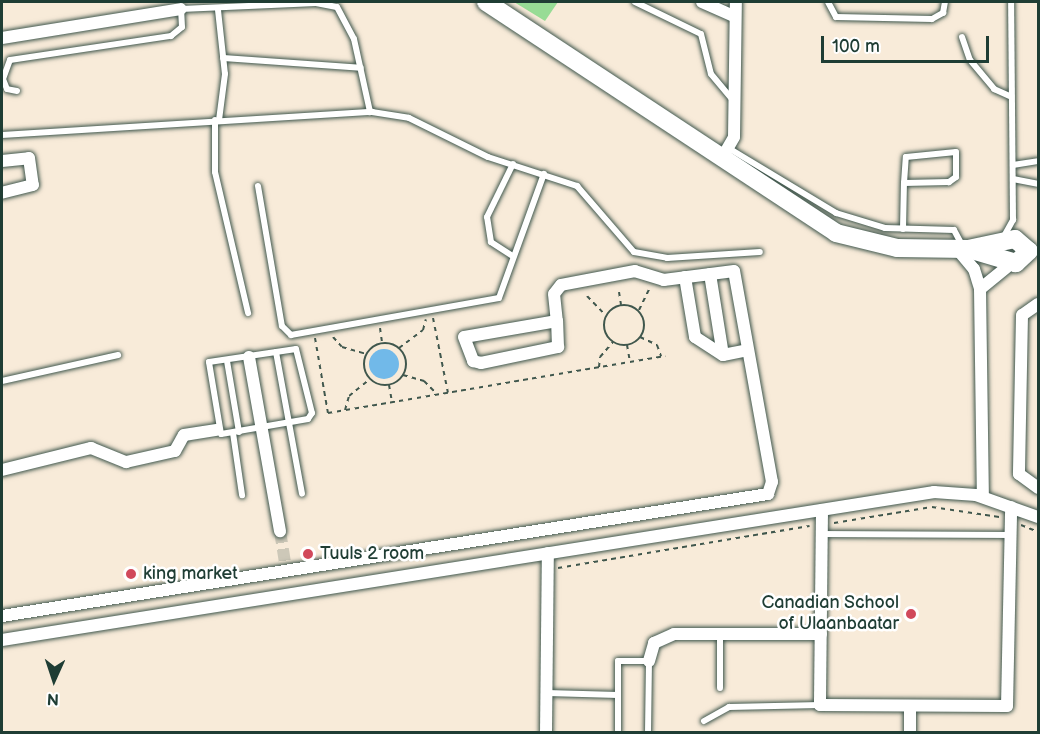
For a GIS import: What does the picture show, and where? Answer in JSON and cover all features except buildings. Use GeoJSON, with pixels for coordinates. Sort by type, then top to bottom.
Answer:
{"type":"FeatureCollection","features":[{"type":"Feature","properties":{"kind":"street"},"geometry":{"type":"LineString","coordinates":[[486,2],[726,153],[836,233],[897,248],[992,247],[1028,252]]}},
{"type":"Feature","properties":{"kind":"street"},"geometry":{"type":"LineString","coordinates":[[702,2],[735,16]]}},
{"type":"Feature","properties":{"kind":"street"},"geometry":{"type":"LineString","coordinates":[[726,153],[735,102],[736,2]]}},
{"type":"Feature","properties":{"kind":"street"},"geometry":{"type":"LineString","coordinates":[[2,38],[181,9]]}},
{"type":"Feature","properties":{"kind":"street"},"geometry":{"type":"LineString","coordinates":[[2,161],[29,159],[33,185],[2,193]]}},
{"type":"Feature","properties":{"kind":"street"},"geometry":{"type":"LineString","coordinates":[[992,247],[1028,252]]}},
{"type":"Feature","properties":{"kind":"street"},"geometry":{"type":"LineString","coordinates":[[963,249],[974,269],[980,289],[983,497]]}},
{"type":"Feature","properties":{"kind":"street"},"geometry":{"type":"LineString","coordinates":[[980,289],[1028,252]]}},
{"type":"Feature","properties":{"kind":"street"},"geometry":{"type":"LineString","coordinates":[[2,616],[768,494],[772,482],[734,271],[664,280],[635,271],[561,285],[554,294],[557,321],[558,347],[481,363],[473,361],[464,337],[557,321]]}},
{"type":"Feature","properties":{"kind":"street"},"geometry":{"type":"LineString","coordinates":[[711,274],[723,355]]}},
{"type":"Feature","properties":{"kind":"street"},"geometry":{"type":"LineString","coordinates":[[685,278],[694,337],[723,355],[748,350]]}},
{"type":"Feature","properties":{"kind":"street"},"geometry":{"type":"LineString","coordinates":[[1038,304],[1022,315],[1019,474],[1038,488]]}},
{"type":"Feature","properties":{"kind":"street"},"geometry":{"type":"LineString","coordinates":[[249,357],[280,531]]}},
{"type":"Feature","properties":{"kind":"street"},"geometry":{"type":"LineString","coordinates":[[2,470],[91,448],[126,462],[175,451],[184,435],[217,430]]}},
{"type":"Feature","properties":{"kind":"street"},"geometry":{"type":"LineString","coordinates":[[2,640],[934,492],[983,497],[1038,516]]}},
{"type":"Feature","properties":{"kind":"street"},"geometry":{"type":"LineString","coordinates":[[822,510],[820,705],[1007,706],[1011,507]]}},
{"type":"Feature","properties":{"kind":"street"},"geometry":{"type":"LineString","coordinates":[[546,732],[548,553]]}},
{"type":"Feature","properties":{"kind":"street"},"geometry":{"type":"LineString","coordinates":[[287,571],[290,594]]}},
{"type":"Feature","properties":{"kind":"street"},"geometry":{"type":"LineString","coordinates":[[649,661],[654,643],[674,634],[821,634]]}},
{"type":"Feature","properties":{"kind":"street"},"geometry":{"type":"LineString","coordinates":[[910,706],[910,732]]}},
{"type":"Feature","properties":{"kind":"lane"},"geometry":{"type":"LineString","coordinates":[[635,2],[701,34],[711,74],[735,102]]}},
{"type":"Feature","properties":{"kind":"lane"},"geometry":{"type":"LineString","coordinates":[[828,2],[836,17],[932,19],[943,14],[945,2]]}},
{"type":"Feature","properties":{"kind":"lane"},"geometry":{"type":"LineString","coordinates":[[1011,2],[1012,220],[1028,252]]}},
{"type":"Feature","properties":{"kind":"lane"},"geometry":{"type":"LineString","coordinates":[[16,91],[8,90],[3,79],[10,60],[171,36],[182,27],[181,9],[218,10],[316,3],[337,7],[354,39],[370,112]]}},
{"type":"Feature","properties":{"kind":"lane"},"geometry":{"type":"LineString","coordinates":[[218,10],[223,58],[215,172],[248,313]]}},
{"type":"Feature","properties":{"kind":"lane"},"geometry":{"type":"LineString","coordinates":[[962,37],[976,67],[994,89],[1010,96]]}},
{"type":"Feature","properties":{"kind":"lane"},"geometry":{"type":"LineString","coordinates":[[223,58],[360,69]]}},
{"type":"Feature","properties":{"kind":"lane"},"geometry":{"type":"LineString","coordinates":[[2,135],[36,129],[111,132],[217,120],[300,120],[370,112],[409,118],[513,164],[578,186],[634,252],[667,258],[760,252]]}},
{"type":"Feature","properties":{"kind":"lane"},"geometry":{"type":"LineString","coordinates":[[903,229],[904,183],[906,158],[956,152],[957,177],[950,182],[904,183]]}},
{"type":"Feature","properties":{"kind":"lane"},"geometry":{"type":"LineString","coordinates":[[726,153],[836,213],[903,229],[954,230],[963,249]]}},
{"type":"Feature","properties":{"kind":"lane"},"geometry":{"type":"LineString","coordinates":[[1013,165],[1038,161]]}},
{"type":"Feature","properties":{"kind":"lane"},"geometry":{"type":"LineString","coordinates":[[511,255],[491,242],[487,218],[513,164]]}},
{"type":"Feature","properties":{"kind":"lane"},"geometry":{"type":"LineString","coordinates":[[258,186],[282,326],[291,335],[486,304],[499,298],[506,283],[511,255],[544,174]]}},
{"type":"Feature","properties":{"kind":"lane"},"geometry":{"type":"LineString","coordinates":[[1013,179],[1038,184]]}},
{"type":"Feature","properties":{"kind":"lane"},"geometry":{"type":"LineString","coordinates":[[992,247],[1012,220]]}},
{"type":"Feature","properties":{"kind":"lane"},"geometry":{"type":"LineString","coordinates":[[296,349],[301,354],[312,413],[308,420],[262,430],[236,432],[217,430],[207,367],[249,357],[296,349]]}},
{"type":"Feature","properties":{"kind":"lane"},"geometry":{"type":"LineString","coordinates":[[276,352],[302,494]]}},
{"type":"Feature","properties":{"kind":"lane"},"geometry":{"type":"LineString","coordinates":[[2,381],[118,355]]}},
{"type":"Feature","properties":{"kind":"lane"},"geometry":{"type":"LineString","coordinates":[[227,361],[242,495]]}},
{"type":"Feature","properties":{"kind":"lane"},"geometry":{"type":"LineString","coordinates":[[822,530],[1010,535]]}},
{"type":"Feature","properties":{"kind":"lane"},"geometry":{"type":"LineString","coordinates":[[720,634],[720,688]]}},
{"type":"Feature","properties":{"kind":"lane"},"geometry":{"type":"LineString","coordinates":[[618,732],[618,661],[649,661],[648,732]]}},
{"type":"Feature","properties":{"kind":"lane"},"geometry":{"type":"LineString","coordinates":[[546,693],[618,695]]}},
{"type":"Feature","properties":{"kind":"lane"},"geometry":{"type":"LineString","coordinates":[[704,721],[729,707],[820,705]]}},
{"type":"Feature","properties":{"kind":"path"},"geometry":{"type":"LineString","coordinates":[[587,296],[606,316],[605,331],[613,342],[627,345],[640,337],[644,322],[639,310],[650,287]]}},
{"type":"Feature","properties":{"kind":"path"},"geometry":{"type":"LineString","coordinates":[[619,292],[621,305]]}},
{"type":"Feature","properties":{"kind":"path"},"geometry":{"type":"LineString","coordinates":[[621,305],[639,310]]}},
{"type":"Feature","properties":{"kind":"path"},"geometry":{"type":"LineString","coordinates":[[606,316],[621,305]]}},
{"type":"Feature","properties":{"kind":"path"},"geometry":{"type":"LineString","coordinates":[[414,321],[434,318],[448,393]]}},
{"type":"Feature","properties":{"kind":"path"},"geometry":{"type":"LineString","coordinates":[[399,348],[423,330],[426,319]]}},
{"type":"Feature","properties":{"kind":"path"},"geometry":{"type":"LineString","coordinates":[[368,329],[391,325]]}},
{"type":"Feature","properties":{"kind":"path"},"geometry":{"type":"LineString","coordinates":[[380,327],[382,342]]}},
{"type":"Feature","properties":{"kind":"path"},"geometry":{"type":"LineString","coordinates":[[344,333],[315,338],[328,412],[663,356],[657,345],[640,337]]}},
{"type":"Feature","properties":{"kind":"path"},"geometry":{"type":"LineString","coordinates":[[333,335],[342,346],[366,354]]}},
{"type":"Feature","properties":{"kind":"path"},"geometry":{"type":"LineString","coordinates":[[382,342],[399,348],[406,357],[403,375],[388,385]]}},
{"type":"Feature","properties":{"kind":"path"},"geometry":{"type":"LineString","coordinates":[[366,354],[382,342]]}},
{"type":"Feature","properties":{"kind":"path"},"geometry":{"type":"LineString","coordinates":[[599,367],[600,357],[613,342]]}},
{"type":"Feature","properties":{"kind":"path"},"geometry":{"type":"LineString","coordinates":[[627,345],[630,362]]}},
{"type":"Feature","properties":{"kind":"path"},"geometry":{"type":"LineString","coordinates":[[366,354],[370,379]]}},
{"type":"Feature","properties":{"kind":"path"},"geometry":{"type":"LineString","coordinates":[[403,375],[424,381],[437,394]]}},
{"type":"Feature","properties":{"kind":"path"},"geometry":{"type":"LineString","coordinates":[[345,410],[349,396],[370,379]]}},
{"type":"Feature","properties":{"kind":"path"},"geometry":{"type":"LineString","coordinates":[[370,379],[388,385]]}},
{"type":"Feature","properties":{"kind":"path"},"geometry":{"type":"LineString","coordinates":[[388,385],[392,402]]}},
{"type":"Feature","properties":{"kind":"path"},"geometry":{"type":"LineString","coordinates":[[548,569],[822,530],[932,507],[959,507],[1038,531]]}},
{"type":"Feature","properties":{"kind":"green space"},"geometry":{"type":"Polygon","coordinates":[[[514,2],[558,2],[545,21],[514,2]]]}},
{"type":"Feature","properties":{"kind":"water"},"geometry":{"type":"Polygon","coordinates":[[[384,349],[390,350],[398,358],[398,370],[390,378],[384,379],[378,378],[370,370],[369,364],[370,358],[378,350],[384,349]]]}},
{"type":"Feature","properties":{"kind":"tunnel"},"geometry":{"type":"LineString","coordinates":[[280,531],[286,569]]}},
{"type":"Feature","properties":{"kind":"place","name":"Tuuls 2 room"},"geometry":{"type":"Point","coordinates":[308,554]}},
{"type":"Feature","properties":{"kind":"place","name":"king market"},"geometry":{"type":"Point","coordinates":[131,574]}},
{"type":"Feature","properties":{"kind":"place","name":"Canadian School of Ulaanbaatar"},"geometry":{"type":"Point","coordinates":[911,614]}}]}
